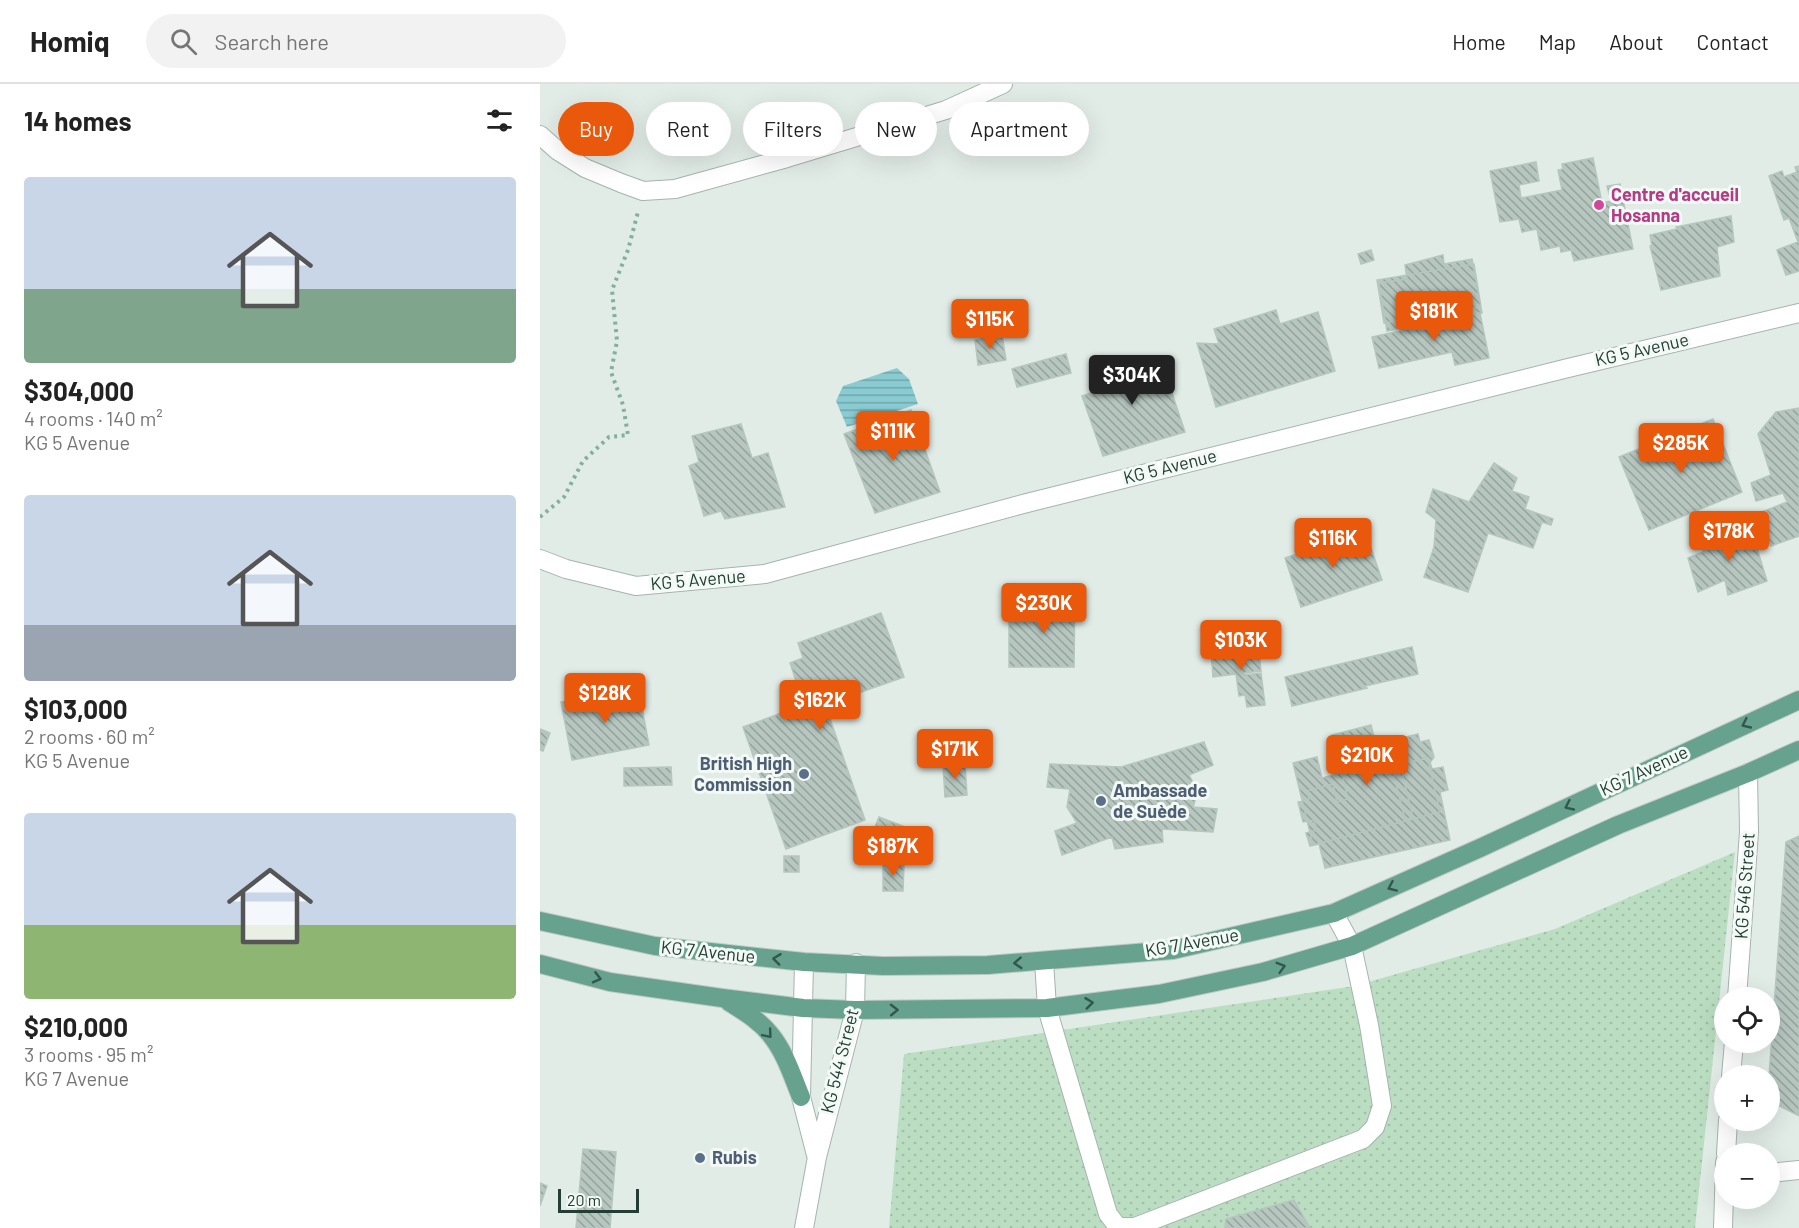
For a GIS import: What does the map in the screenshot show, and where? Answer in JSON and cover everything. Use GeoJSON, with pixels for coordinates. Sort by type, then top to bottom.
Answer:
{"type":"FeatureCollection","features":[{"type":"Feature","properties":{"kind":"main road","name":"KG 7 Avenue"},"geometry":{"type":"LineString","coordinates":[[540,921],[655,946],[804,962],[883,966],[988,965],[1173,951],[1334,913],[1799,700]]}},
{"type":"Feature","properties":{"kind":"main road"},"geometry":{"type":"LineString","coordinates":[[540,964],[610,982],[803,1008],[855,1010],[1047,1008],[1159,994],[1263,972],[1353,946],[1618,825],[1799,750]]}},
{"type":"Feature","properties":{"kind":"main road"},"geometry":{"type":"LineString","coordinates":[[722,998],[750,1015],[769,1033],[788,1064],[801,1097]]}},
{"type":"Feature","properties":{"kind":"street"},"geometry":{"type":"LineString","coordinates":[[540,135],[558,151],[585,168],[621,183],[643,191],[675,189],[946,110],[1002,84]]}},
{"type":"Feature","properties":{"kind":"street","name":"KG 5 Avenue"},"geometry":{"type":"LineString","coordinates":[[540,559],[566,569],[636,585],[765,574],[1023,504],[1553,371],[1799,313]]}},
{"type":"Feature","properties":{"kind":"street","name":"KG 546 Street"},"geometry":{"type":"LineString","coordinates":[[1738,987],[1749,832],[1748,773]]}},
{"type":"Feature","properties":{"kind":"street"},"geometry":{"type":"LineString","coordinates":[[1044,961],[1047,1008],[1108,1214],[1118,1227],[1135,1227],[1363,1139],[1375,1127],[1382,1106],[1369,1025],[1353,946],[1334,913]]}},
{"type":"Feature","properties":{"kind":"street","name":"KG 544 Street"},"geometry":{"type":"LineString","coordinates":[[804,962],[801,1097],[817,1156]]}},
{"type":"Feature","properties":{"kind":"street","name":"KG 544 Street"},"geometry":{"type":"LineString","coordinates":[[804,1228],[817,1156],[855,1010],[856,963]]}},
{"type":"Feature","properties":{"kind":"street"},"geometry":{"type":"LineString","coordinates":[[1780,1172],[1799,1170]]}},
{"type":"Feature","properties":{"kind":"street"},"geometry":{"type":"LineString","coordinates":[[1723,1228],[1724,1209]]}},
{"type":"Feature","properties":{"kind":"path"},"geometry":{"type":"LineString","coordinates":[[540,517],[564,497],[583,461],[609,437],[628,435],[623,405],[611,372],[617,341],[612,290],[628,250],[643,191]]}},
{"type":"Feature","properties":{"kind":"green space"},"geometry":{"type":"Polygon","coordinates":[[[1735,852],[1721,987],[1714,987],[1714,1049],[1695,1228],[889,1228],[904,1054],[1354,986],[1555,929],[1735,852]]]}},
{"type":"Feature","properties":{"kind":"water"},"geometry":{"type":"Polygon","coordinates":[[[897,368],[909,379],[918,404],[847,427],[836,401],[843,386],[897,368]]]}},
{"type":"Feature","properties":{"kind":"building"},"geometry":{"type":"Polygon","coordinates":[[[1593,158],[1602,203],[1611,201],[1607,186],[1620,184],[1633,249],[1574,261],[1571,250],[1561,252],[1560,246],[1541,250],[1537,229],[1522,232],[1519,219],[1500,222],[1490,171],[1536,162],[1539,181],[1519,185],[1521,198],[1562,190],[1558,170],[1563,169],[1562,164],[1593,158]]]}},
{"type":"Feature","properties":{"kind":"building"},"geometry":{"type":"Polygon","coordinates":[[[1799,166],[1799,271],[1786,275],[1777,250],[1798,242],[1789,218],[1784,220],[1769,176],[1782,171],[1784,177],[1797,172],[1795,167],[1799,166]]]}},
{"type":"Feature","properties":{"kind":"building"},"geometry":{"type":"Polygon","coordinates":[[[1731,216],[1734,242],[1717,247],[1720,276],[1661,290],[1650,246],[1652,246],[1650,235],[1677,229],[1676,227],[1731,216]]]}},
{"type":"Feature","properties":{"kind":"building"},"geometry":{"type":"Polygon","coordinates":[[[1371,250],[1374,260],[1361,264],[1358,254],[1371,250]]]}},
{"type":"Feature","properties":{"kind":"building"},"geometry":{"type":"Polygon","coordinates":[[[1443,255],[1444,264],[1472,259],[1482,313],[1387,331],[1379,283],[1407,279],[1405,265],[1443,255]]]}},
{"type":"Feature","properties":{"kind":"building"},"geometry":{"type":"Polygon","coordinates":[[[1474,264],[1481,307],[1384,323],[1377,280],[1474,264]]]}},
{"type":"Feature","properties":{"kind":"building"},"geometry":{"type":"Polygon","coordinates":[[[1276,310],[1280,324],[1318,312],[1335,371],[1216,407],[1197,343],[1219,344],[1214,329],[1276,310]]]}},
{"type":"Feature","properties":{"kind":"building"},"geometry":{"type":"Polygon","coordinates":[[[1480,313],[1489,358],[1455,365],[1452,352],[1379,368],[1372,337],[1480,313]]]}},
{"type":"Feature","properties":{"kind":"building"},"geometry":{"type":"Polygon","coordinates":[[[1002,335],[1006,360],[978,365],[975,340],[1002,335]]]}},
{"type":"Feature","properties":{"kind":"building"},"geometry":{"type":"Polygon","coordinates":[[[1066,354],[1071,373],[1017,387],[1012,369],[1066,354]]]}},
{"type":"Feature","properties":{"kind":"building"},"geometry":{"type":"Polygon","coordinates":[[[1160,357],[1185,432],[1103,456],[1082,396],[1094,392],[1090,374],[1160,357]]]}},
{"type":"Feature","properties":{"kind":"building"},"geometry":{"type":"Polygon","coordinates":[[[1799,408],[1799,536],[1771,546],[1757,514],[1787,502],[1783,493],[1756,501],[1751,483],[1771,475],[1758,434],[1776,412],[1799,408]]]}},
{"type":"Feature","properties":{"kind":"building"},"geometry":{"type":"Polygon","coordinates":[[[911,410],[940,492],[875,513],[844,434],[911,410]]]}},
{"type":"Feature","properties":{"kind":"building"},"geometry":{"type":"Polygon","coordinates":[[[1713,419],[1742,492],[1649,530],[1619,457],[1713,419]]]}},
{"type":"Feature","properties":{"kind":"building"},"geometry":{"type":"Polygon","coordinates":[[[741,424],[752,458],[768,453],[785,507],[725,519],[721,511],[704,516],[689,466],[699,462],[692,436],[741,424]]]}},
{"type":"Feature","properties":{"kind":"building"},"geometry":{"type":"Polygon","coordinates":[[[1494,463],[1517,478],[1512,491],[1529,497],[1525,509],[1553,519],[1551,525],[1542,522],[1533,548],[1488,533],[1468,592],[1424,577],[1434,547],[1436,520],[1426,512],[1433,489],[1469,502],[1494,463]]]}},
{"type":"Feature","properties":{"kind":"building"},"geometry":{"type":"Polygon","coordinates":[[[1750,525],[1767,581],[1728,595],[1725,580],[1698,592],[1688,558],[1703,552],[1702,539],[1750,525]]]}},
{"type":"Feature","properties":{"kind":"building"},"geometry":{"type":"Polygon","coordinates":[[[1365,531],[1382,580],[1301,607],[1285,558],[1365,531]]]}},
{"type":"Feature","properties":{"kind":"building"},"geometry":{"type":"Polygon","coordinates":[[[1034,594],[1075,594],[1074,667],[1009,667],[1009,615],[1034,615],[1034,594]]]}},
{"type":"Feature","properties":{"kind":"building","name":"British High Commission"},"geometry":{"type":"Polygon","coordinates":[[[881,613],[904,677],[844,698],[849,712],[830,719],[865,820],[786,849],[743,727],[804,705],[790,663],[803,658],[798,643],[881,613]]]}},
{"type":"Feature","properties":{"kind":"building"},"geometry":{"type":"Polygon","coordinates":[[[1258,645],[1261,671],[1244,673],[1244,675],[1261,673],[1265,705],[1247,707],[1245,695],[1239,696],[1236,674],[1213,677],[1211,650],[1258,645]]]}},
{"type":"Feature","properties":{"kind":"building"},"geometry":{"type":"Polygon","coordinates":[[[1412,647],[1418,674],[1292,706],[1285,677],[1412,647]]]}},
{"type":"Feature","properties":{"kind":"building"},"geometry":{"type":"Polygon","coordinates":[[[638,687],[649,745],[572,760],[561,702],[638,687]]]}},
{"type":"Feature","properties":{"kind":"building"},"geometry":{"type":"Polygon","coordinates":[[[1371,725],[1376,745],[1418,734],[1420,742],[1429,740],[1434,757],[1429,764],[1440,812],[1313,845],[1293,763],[1317,757],[1322,778],[1341,773],[1332,735],[1371,725]]]}},
{"type":"Feature","properties":{"kind":"building"},"geometry":{"type":"Polygon","coordinates":[[[540,729],[550,733],[543,751],[540,750],[540,729]]]}},
{"type":"Feature","properties":{"kind":"building"},"geometry":{"type":"Polygon","coordinates":[[[1204,742],[1213,765],[1189,775],[1198,791],[1193,807],[1217,809],[1213,832],[1162,829],[1163,842],[1115,849],[1112,837],[1062,855],[1055,831],[1077,823],[1067,807],[1070,789],[1047,787],[1050,764],[1121,767],[1204,742]]]}},
{"type":"Feature","properties":{"kind":"building"},"geometry":{"type":"Polygon","coordinates":[[[1387,749],[1405,819],[1413,818],[1400,764],[1429,758],[1432,769],[1443,767],[1448,790],[1440,792],[1450,840],[1325,868],[1319,844],[1310,846],[1306,833],[1317,830],[1314,820],[1303,822],[1298,802],[1309,799],[1307,791],[1333,784],[1337,802],[1348,799],[1339,761],[1387,749]]]}},
{"type":"Feature","properties":{"kind":"building"},"geometry":{"type":"Polygon","coordinates":[[[965,764],[967,795],[945,797],[943,765],[965,764]]]}},
{"type":"Feature","properties":{"kind":"building"},"geometry":{"type":"Polygon","coordinates":[[[671,767],[672,785],[624,786],[624,768],[671,767]]]}},
{"type":"Feature","properties":{"kind":"building"},"geometry":{"type":"Polygon","coordinates":[[[879,817],[910,829],[903,849],[871,837],[879,817]]]}},
{"type":"Feature","properties":{"kind":"building"},"geometry":{"type":"Polygon","coordinates":[[[1799,836],[1799,1116],[1780,1106],[1780,1065],[1770,1065],[1771,1053],[1780,1053],[1780,987],[1775,987],[1786,842],[1799,836]]]}},
{"type":"Feature","properties":{"kind":"building"},"geometry":{"type":"Polygon","coordinates":[[[784,856],[799,856],[799,872],[784,872],[784,856]]]}},
{"type":"Feature","properties":{"kind":"building"},"geometry":{"type":"Polygon","coordinates":[[[883,864],[904,864],[903,891],[883,891],[883,864]]]}},
{"type":"Feature","properties":{"kind":"building"},"geometry":{"type":"Polygon","coordinates":[[[583,1149],[616,1152],[610,1228],[576,1228],[583,1149]]]}},
{"type":"Feature","properties":{"kind":"building"},"geometry":{"type":"Polygon","coordinates":[[[540,1183],[547,1186],[540,1206],[540,1183]]]}},
{"type":"Feature","properties":{"kind":"building"},"geometry":{"type":"Polygon","coordinates":[[[1294,1200],[1310,1228],[1225,1228],[1226,1219],[1294,1200]]]}},
{"type":"Feature","properties":{"kind":"place","name":"Centre d'accueil Hosanna"},"geometry":{"type":"Point","coordinates":[1599,205]}},
{"type":"Feature","properties":{"kind":"place","name":"British High Commission"},"geometry":{"type":"Point","coordinates":[804,774]}},
{"type":"Feature","properties":{"kind":"place","name":"Ambassade de Suède"},"geometry":{"type":"Point","coordinates":[1101,801]}},
{"type":"Feature","properties":{"kind":"place","name":"Rubis"},"geometry":{"type":"Point","coordinates":[700,1158]}}]}
